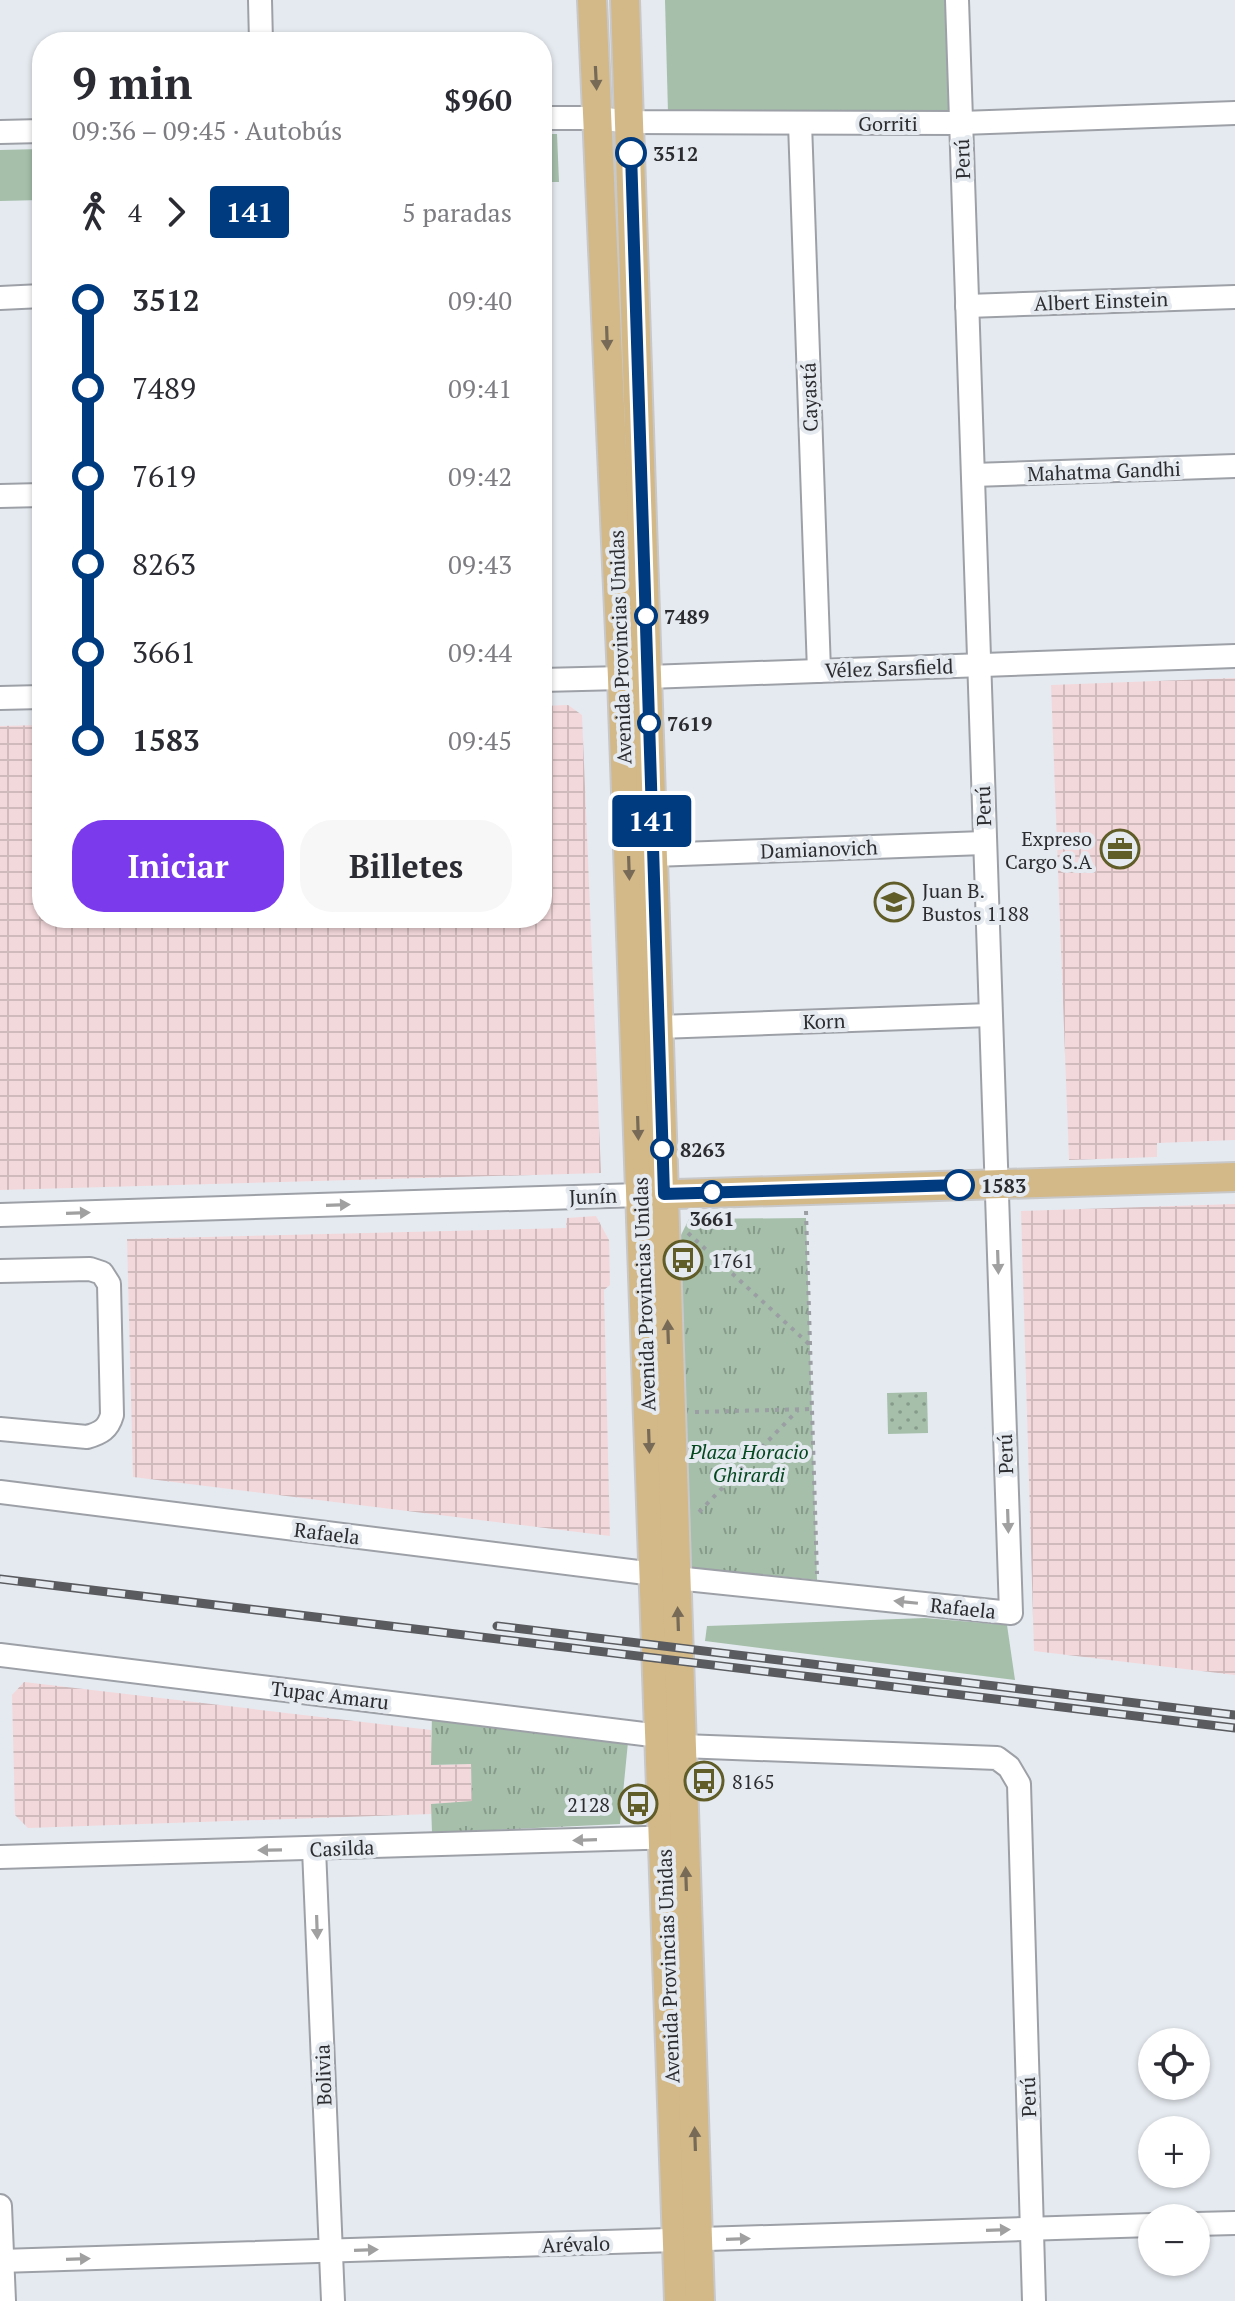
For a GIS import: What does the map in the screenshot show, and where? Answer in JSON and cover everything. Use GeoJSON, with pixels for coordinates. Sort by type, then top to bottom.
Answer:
{"type":"FeatureCollection","features":[{"type":"Feature","properties":{"kind":"main road","name":"Avenida Provincias Unidas"},"geometry":{"type":"LineString","coordinates":[[592,0],[635,678],[656,1200],[665,1576],[688,2240],[700,2301]]}},
{"type":"Feature","properties":{"kind":"main road","name":"Avenida Provincias Unidas"},"geometry":{"type":"LineString","coordinates":[[625,0],[630,122],[635,678],[653,855],[659,1027],[656,1200],[671,1412],[675,1536],[665,1576]]}},
{"type":"Feature","properties":{"kind":"main road","name":"Junín"},"geometry":{"type":"LineString","coordinates":[[656,1200],[805,1189],[1235,1177]]}},
{"type":"Feature","properties":{"kind":"main road","name":"Avenida Provincias Unidas"},"geometry":{"type":"LineString","coordinates":[[679,2301],[688,2240]]}},
{"type":"Feature","properties":{"kind":"street"},"geometry":{"type":"LineString","coordinates":[[260,0],[261,32]]}},
{"type":"Feature","properties":{"kind":"street","name":"Perú"},"geometry":{"type":"LineString","coordinates":[[957,0],[1011,1613]]}},
{"type":"Feature","properties":{"kind":"street","name":"Gorriti"},"geometry":{"type":"LineString","coordinates":[[552,118],[630,122],[961,123],[1235,113]]}},
{"type":"Feature","properties":{"kind":"street","name":"Cayastá"},"geometry":{"type":"LineString","coordinates":[[800,123],[819,671]]}},
{"type":"Feature","properties":{"kind":"street"},"geometry":{"type":"LineString","coordinates":[[0,132],[32,131]]}},
{"type":"Feature","properties":{"kind":"street"},"geometry":{"type":"LineString","coordinates":[[0,298],[32,296]]}},
{"type":"Feature","properties":{"kind":"street","name":"Albert Einstein"},"geometry":{"type":"LineString","coordinates":[[967,306],[1235,297]]}},
{"type":"Feature","properties":{"kind":"street","name":"Mahatma Gandhi"},"geometry":{"type":"LineString","coordinates":[[973,475],[1235,466]]}},
{"type":"Feature","properties":{"kind":"street"},"geometry":{"type":"LineString","coordinates":[[0,496],[32,495]]}},
{"type":"Feature","properties":{"kind":"street","name":"Vélez Sarsfield"},"geometry":{"type":"LineString","coordinates":[[552,680],[1235,656]]}},
{"type":"Feature","properties":{"kind":"street"},"geometry":{"type":"LineString","coordinates":[[0,698],[32,697]]}},
{"type":"Feature","properties":{"kind":"street","name":"Damianovich"},"geometry":{"type":"LineString","coordinates":[[653,855],[984,843]]}},
{"type":"Feature","properties":{"kind":"street","name":"Korn"},"geometry":{"type":"LineString","coordinates":[[659,1027],[990,1015]]}},
{"type":"Feature","properties":{"kind":"street","name":"Junín"},"geometry":{"type":"LineString","coordinates":[[0,1215],[656,1200]]}},
{"type":"Feature","properties":{"kind":"street"},"geometry":{"type":"LineString","coordinates":[[0,1271],[90,1269],[102,1273],[109,1284],[112,1415],[101,1433],[87,1437],[0,1429]]}},
{"type":"Feature","properties":{"kind":"street","name":"Rafaela"},"geometry":{"type":"LineString","coordinates":[[0,1492],[665,1576],[1011,1613]]}},
{"type":"Feature","properties":{"kind":"street","name":"Tupac Amaru"},"geometry":{"type":"LineString","coordinates":[[0,1655],[671,1741],[997,1758]]}},
{"type":"Feature","properties":{"kind":"street","name":"Perú"},"geometry":{"type":"LineString","coordinates":[[997,1758],[1009,1767],[1019,1784],[1034,2301]]}},
{"type":"Feature","properties":{"kind":"street","name":"Casilda"},"geometry":{"type":"LineString","coordinates":[[0,1857],[674,1837]]}},
{"type":"Feature","properties":{"kind":"street","name":"Bolivia"},"geometry":{"type":"LineString","coordinates":[[314,1849],[333,2301]]}},
{"type":"Feature","properties":{"kind":"street"},"geometry":{"type":"LineString","coordinates":[[0,2206],[4,2301]]}},
{"type":"Feature","properties":{"kind":"street"},"geometry":{"type":"LineString","coordinates":[[1210,2224],[1235,2223]]}},
{"type":"Feature","properties":{"kind":"street","name":"Arévalo"},"geometry":{"type":"LineString","coordinates":[[1,2261],[1138,2225]]}},
{"type":"Feature","properties":{"kind":"path"},"geometry":{"type":"LineString","coordinates":[[805,1189],[818,1592]]}},
{"type":"Feature","properties":{"kind":"path"},"geometry":{"type":"LineString","coordinates":[[656,1200],[810,1345]]}},
{"type":"Feature","properties":{"kind":"path"},"geometry":{"type":"LineString","coordinates":[[671,1412],[812,1409]]}},
{"type":"Feature","properties":{"kind":"path"},"geometry":{"type":"LineString","coordinates":[[675,1536],[798,1410]]}},
{"type":"Feature","properties":{"kind":"shaded area"},"geometry":{"type":"Polygon","coordinates":[[[1235,678],[1235,1140],[1157,1143],[1157,1157],[1069,1160],[1051,685],[1235,678]]]}},
{"type":"Feature","properties":{"kind":"shaded area"},"geometry":{"type":"Polygon","coordinates":[[[568,705],[582,715],[601,1173],[0,1190],[0,726],[32,725],[32,928],[552,928],[552,706],[568,705]]]}},
{"type":"Feature","properties":{"kind":"shaded area"},"geometry":{"type":"Polygon","coordinates":[[[1235,1204],[1235,1675],[1034,1651],[1021,1211],[1235,1204]]]}},
{"type":"Feature","properties":{"kind":"shaded area"},"geometry":{"type":"Polygon","coordinates":[[[596,1216],[609,1240],[610,1285],[604,1290],[610,1536],[133,1477],[127,1239],[566,1228],[567,1218],[596,1216]]]}},
{"type":"Feature","properties":{"kind":"shaded area"},"geometry":{"type":"Polygon","coordinates":[[[24,1682],[431,1730],[432,1765],[471,1764],[472,1802],[432,1804],[431,1814],[28,1828],[15,1815],[12,1695],[24,1682]]]}},
{"type":"Feature","properties":{"kind":"green space"},"geometry":{"type":"Polygon","coordinates":[[[665,0],[946,0],[951,110],[668,113],[665,0]]]}},
{"type":"Feature","properties":{"kind":"green space"},"geometry":{"type":"Polygon","coordinates":[[[552,134],[557,134],[559,182],[552,182],[552,134]]]}},
{"type":"Feature","properties":{"kind":"green space"},"geometry":{"type":"Polygon","coordinates":[[[32,149],[32,200],[0,201],[0,150],[32,149]]]}},
{"type":"Feature","properties":{"kind":"green space","name":"Plaza Horacio Ghirardi"},"geometry":{"type":"Polygon","coordinates":[[[806,1218],[817,1580],[688,1567],[679,1239],[689,1219],[806,1218]]]}},
{"type":"Feature","properties":{"kind":"green space"},"geometry":{"type":"Polygon","coordinates":[[[927,1392],[928,1433],[888,1434],[887,1393],[927,1392]]]}},
{"type":"Feature","properties":{"kind":"green space"},"geometry":{"type":"Polygon","coordinates":[[[925,1618],[1007,1625],[1015,1680],[705,1641],[707,1626],[925,1618]]]}},
{"type":"Feature","properties":{"kind":"green space"},"geometry":{"type":"Polygon","coordinates":[[[432,1713],[628,1742],[620,1824],[432,1833],[431,1804],[472,1801],[471,1764],[431,1765],[432,1713]]]}},
{"type":"Feature","properties":{"kind":"railway"},"geometry":{"type":"LineString","coordinates":[[0,1579],[1235,1728]]}},
{"type":"Feature","properties":{"kind":"railway"},"geometry":{"type":"LineString","coordinates":[[497,1626],[1235,1715]]}},
{"type":"Feature","properties":{"kind":"bus line","name":"141"},"geometry":{"type":"LineString","coordinates":[[631,153],[664,1194],[959,1185]]}},
{"type":"Feature","properties":{"kind":"place","name":"3512"},"geometry":{"type":"Point","coordinates":[631,153]}},
{"type":"Feature","properties":{"kind":"place","name":"7489"},"geometry":{"type":"Point","coordinates":[646,616]}},
{"type":"Feature","properties":{"kind":"place","name":"7619"},"geometry":{"type":"Point","coordinates":[649,723]}},
{"type":"Feature","properties":{"kind":"place","name":"Expreso Cargo S.A"},"geometry":{"type":"Point","coordinates":[1120,849]}},
{"type":"Feature","properties":{"kind":"place","name":"Juan B. Bustos 1188"},"geometry":{"type":"Point","coordinates":[894,902]}},
{"type":"Feature","properties":{"kind":"place","name":"8263"},"geometry":{"type":"Point","coordinates":[662,1149]}},
{"type":"Feature","properties":{"kind":"place","name":"1583"},"geometry":{"type":"Point","coordinates":[959,1185]}},
{"type":"Feature","properties":{"kind":"place","name":"3661"},"geometry":{"type":"Point","coordinates":[712,1192]}},
{"type":"Feature","properties":{"kind":"place","name":"1761"},"geometry":{"type":"Point","coordinates":[683,1260]}},
{"type":"Feature","properties":{"kind":"place","name":"8165"},"geometry":{"type":"Point","coordinates":[704,1781]}},
{"type":"Feature","properties":{"kind":"place","name":"2128"},"geometry":{"type":"Point","coordinates":[638,1804]}}]}
